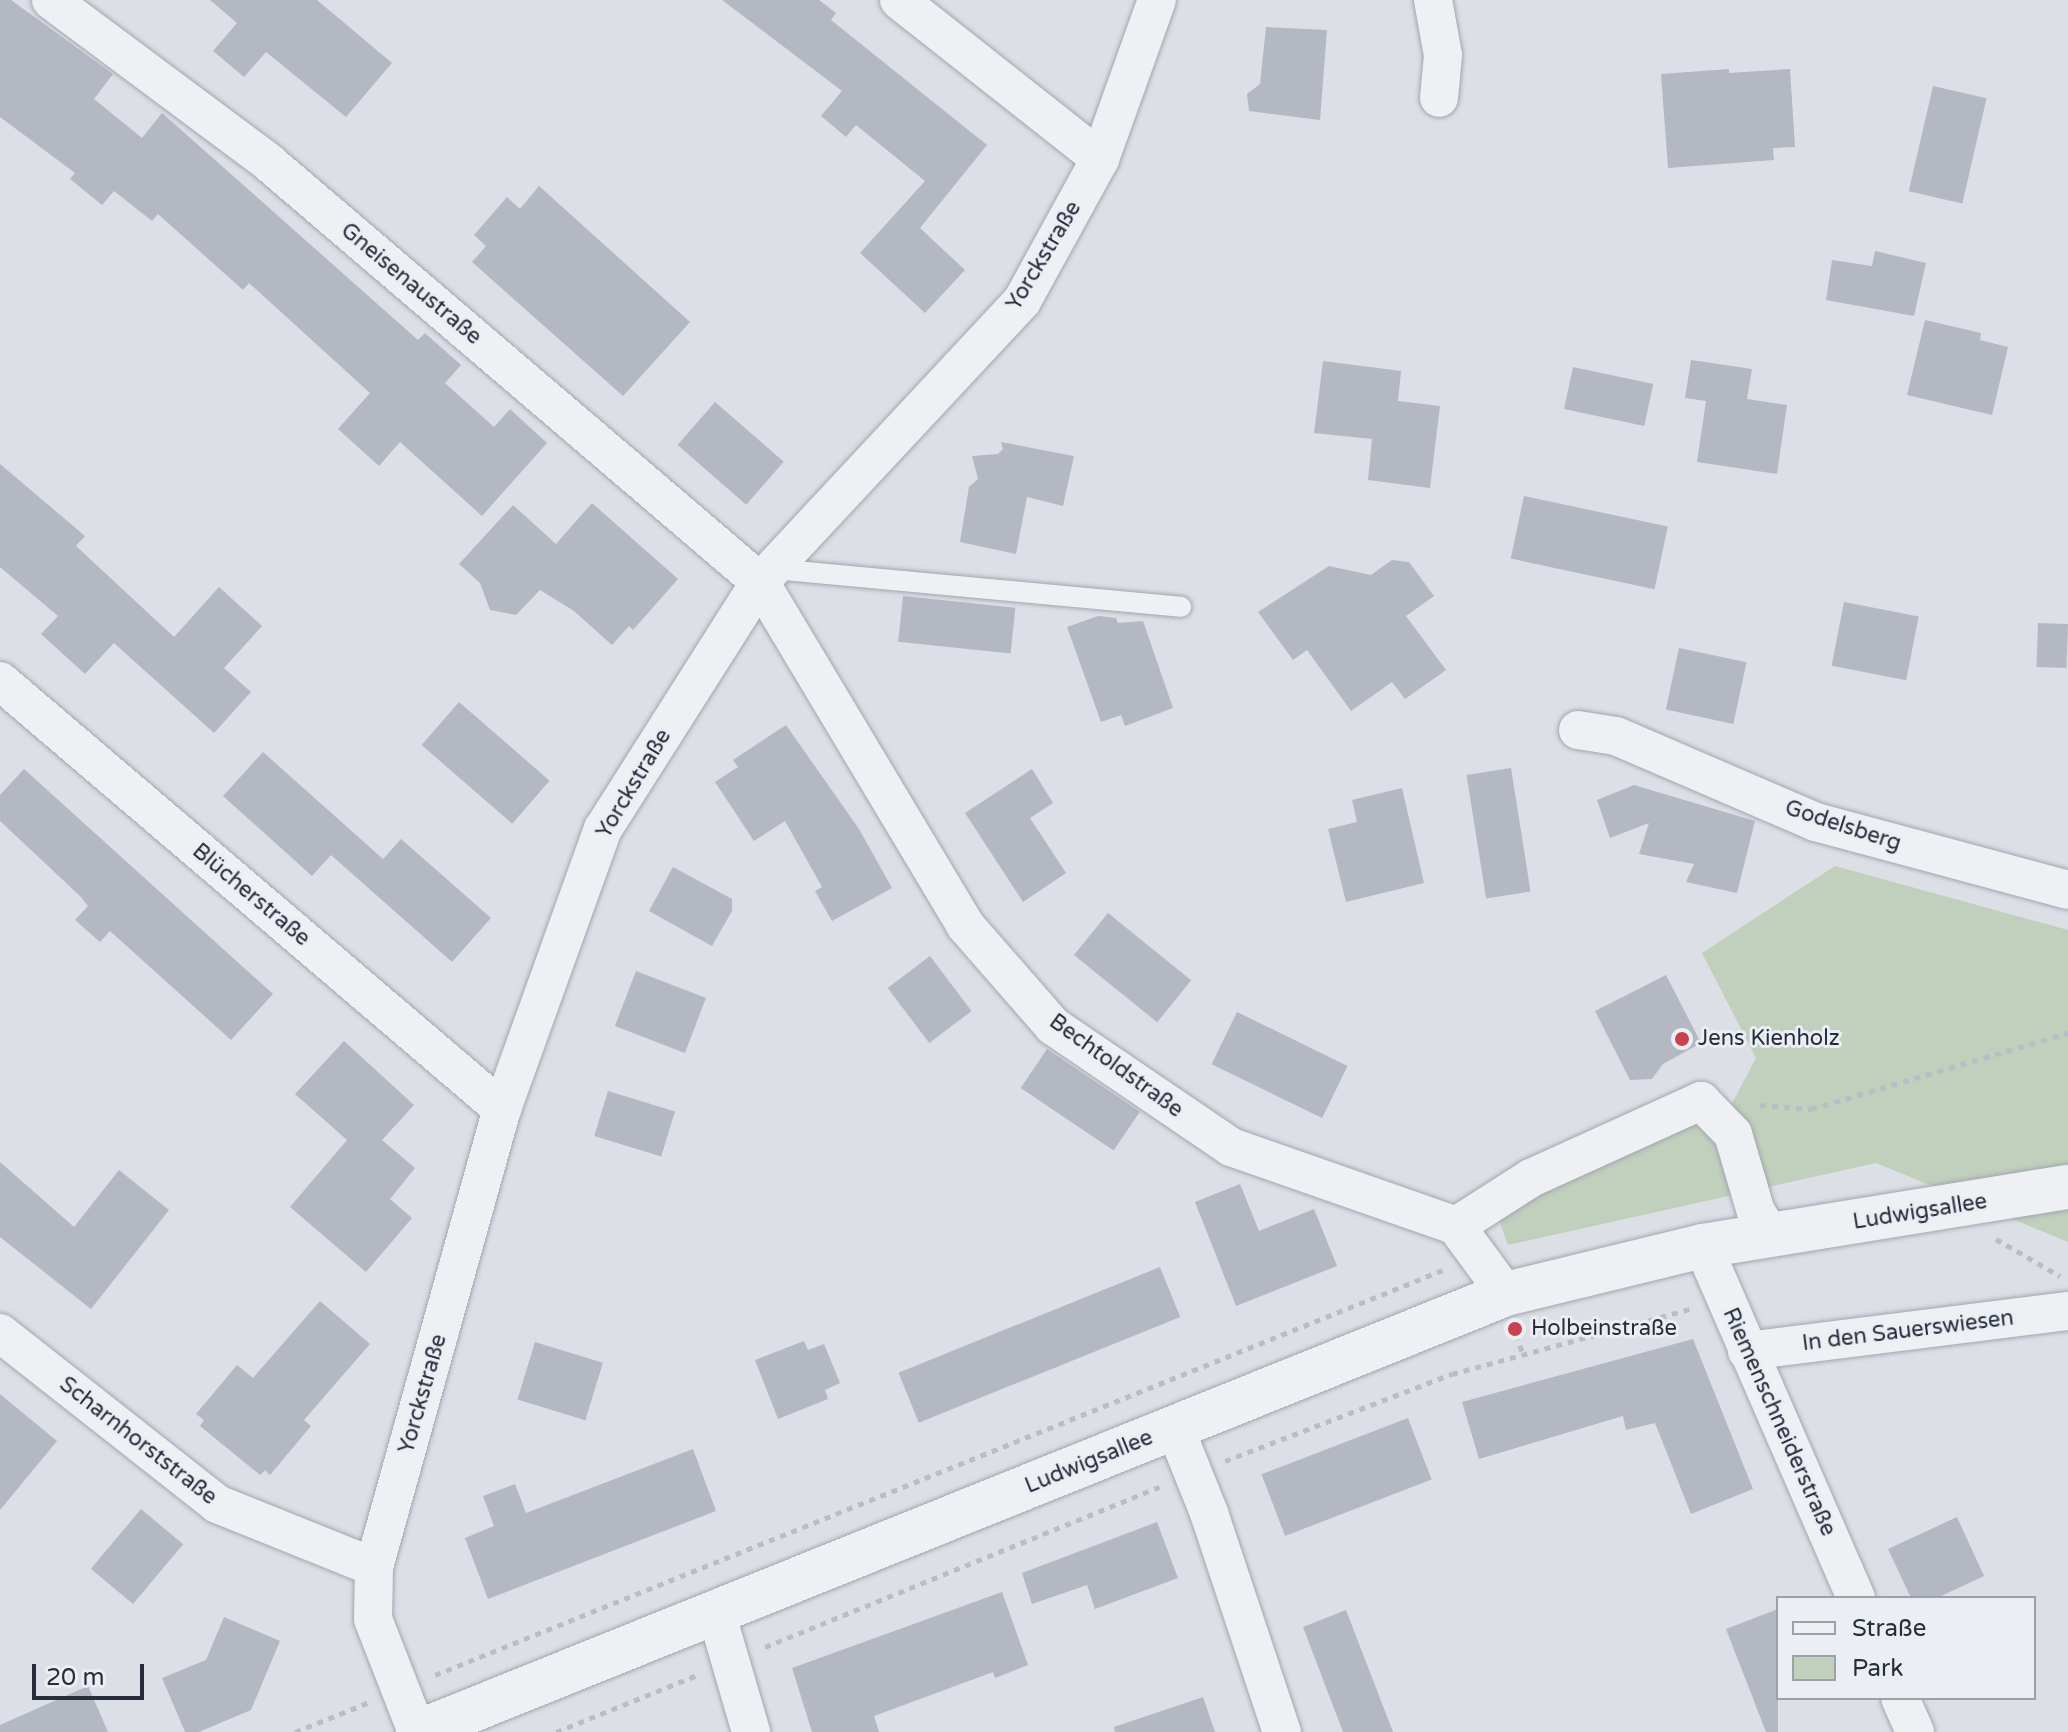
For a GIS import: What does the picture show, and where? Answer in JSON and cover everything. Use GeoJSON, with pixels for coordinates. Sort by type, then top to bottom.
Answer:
{"type":"FeatureCollection","features":[{"type":"Feature","properties":{"kind":"street","name":"Gneisenaustraße"},"geometry":{"type":"LineString","coordinates":[[51,0],[268,162],[766,575]]}},
{"type":"Feature","properties":{"kind":"street"},"geometry":{"type":"LineString","coordinates":[[899,0],[1100,159]]}},
{"type":"Feature","properties":{"kind":"street","name":"Yorckstraße"},"geometry":{"type":"LineString","coordinates":[[418,1732],[373,1619],[374,1567],[502,1109],[603,829],[766,575],[1022,301],[1100,159],[1157,0]]}},
{"type":"Feature","properties":{"kind":"street"},"geometry":{"type":"LineString","coordinates":[[1433,0],[1443,55],[1439,98]]}},
{"type":"Feature","properties":{"kind":"street","name":"Bechtoldstraße"},"geometry":{"type":"LineString","coordinates":[[766,575],[965,925],[1053,1026],[1231,1147],[1456,1226]]}},
{"type":"Feature","properties":{"kind":"street","name":"Blücherstraße"},"geometry":{"type":"LineString","coordinates":[[0,681],[502,1109]]}},
{"type":"Feature","properties":{"kind":"street","name":"Godelsberg"},"geometry":{"type":"LineString","coordinates":[[1578,730],[1616,736],[1816,822],[2068,890]]}},
{"type":"Feature","properties":{"kind":"street"},"geometry":{"type":"LineString","coordinates":[[1510,1312],[1478,1256],[1456,1226],[1531,1178],[1701,1101],[1733,1134],[1756,1212],[1772,1236]]}},
{"type":"Feature","properties":{"kind":"street","name":"Ludwigsallee"},"geometry":{"type":"LineString","coordinates":[[418,1732],[1175,1428],[1703,1246],[2068,1187]]}},
{"type":"Feature","properties":{"kind":"street","name":"Riemenschneiderstraße"},"geometry":{"type":"LineString","coordinates":[[1703,1246],[1855,1596]]}},
{"type":"Feature","properties":{"kind":"street","name":"In den Sauerswiesen"},"geometry":{"type":"LineString","coordinates":[[1747,1351],[2068,1311]]}},
{"type":"Feature","properties":{"kind":"street","name":"Scharnhorststraße"},"geometry":{"type":"LineString","coordinates":[[0,1333],[217,1504],[374,1567]]}},
{"type":"Feature","properties":{"kind":"street"},"geometry":{"type":"LineString","coordinates":[[1175,1428],[1282,1732]]}},
{"type":"Feature","properties":{"kind":"street"},"geometry":{"type":"LineString","coordinates":[[716,1612],[751,1732]]}},
{"type":"Feature","properties":{"kind":"street"},"geometry":{"type":"LineString","coordinates":[[1901,1700],[1915,1732]]}},
{"type":"Feature","properties":{"kind":"lane"},"geometry":{"type":"LineString","coordinates":[[766,575],[1181,607]]}},
{"type":"Feature","properties":{"kind":"path"},"geometry":{"type":"LineString","coordinates":[[1701,1101],[1811,1109],[2068,1033]]}},
{"type":"Feature","properties":{"kind":"path"},"geometry":{"type":"LineString","coordinates":[[1979,1241],[2009,1235]]}},
{"type":"Feature","properties":{"kind":"path"},"geometry":{"type":"LineString","coordinates":[[1994,1238],[2054,1269]]}},
{"type":"Feature","properties":{"kind":"path"},"geometry":{"type":"LineString","coordinates":[[295,1732],[1478,1256]]}},
{"type":"Feature","properties":{"kind":"path"},"geometry":{"type":"LineString","coordinates":[[556,1732],[1193,1473],[1452,1374],[1725,1299]]}},
{"type":"Feature","properties":{"kind":"path"},"geometry":{"type":"LineString","coordinates":[[1510,1312],[1523,1354]]}},
{"type":"Feature","properties":{"kind":"green space"},"geometry":{"type":"Polygon","coordinates":[[[1835,866],[2068,930],[2068,1242],[1876,1163],[1508,1245],[1496,1212],[1729,1109],[1756,1058],[1702,953],[1835,866]]]}},
{"type":"Feature","properties":{"kind":"building"},"geometry":{"type":"Polygon","coordinates":[[[0,0],[11,0],[113,74],[94,99],[142,138],[162,113],[418,340],[425,333],[461,365],[445,383],[494,427],[510,409],[547,443],[482,516],[400,442],[379,466],[338,429],[370,393],[249,283],[243,290],[158,214],[152,221],[114,191],[102,205],[70,179],[75,173],[0,117],[0,0]]]}},
{"type":"Feature","properties":{"kind":"building"},"geometry":{"type":"Polygon","coordinates":[[[210,0],[317,0],[392,63],[346,117],[266,52],[244,77],[213,51],[237,23],[210,0]]]}},
{"type":"Feature","properties":{"kind":"building"},"geometry":{"type":"Polygon","coordinates":[[[722,0],[819,0],[836,13],[831,20],[987,145],[920,228],[965,270],[925,313],[860,253],[925,181],[856,125],[846,137],[821,116],[842,91],[722,0]]]}},
{"type":"Feature","properties":{"kind":"building"},"geometry":{"type":"Polygon","coordinates":[[[1266,27],[1327,30],[1320,120],[1249,111],[1247,94],[1260,84],[1266,27]]]}},
{"type":"Feature","properties":{"kind":"building"},"geometry":{"type":"Polygon","coordinates":[[[1729,69],[1729,73],[1790,69],[1795,147],[1773,148],[1774,160],[1668,168],[1661,74],[1729,69]]]}},
{"type":"Feature","properties":{"kind":"building"},"geometry":{"type":"Polygon","coordinates":[[[1933,86],[1987,98],[1962,204],[1909,191],[1933,86]]]}},
{"type":"Feature","properties":{"kind":"building"},"geometry":{"type":"Polygon","coordinates":[[[539,186],[690,322],[623,396],[472,262],[486,246],[474,235],[507,197],[520,209],[539,186]]]}},
{"type":"Feature","properties":{"kind":"building"},"geometry":{"type":"Polygon","coordinates":[[[1875,251],[1926,263],[1914,316],[1826,300],[1832,260],[1872,266],[1875,251]]]}},
{"type":"Feature","properties":{"kind":"building"},"geometry":{"type":"Polygon","coordinates":[[[1925,320],[1981,333],[1980,340],[2008,347],[1992,415],[1907,395],[1925,320]]]}},
{"type":"Feature","properties":{"kind":"building"},"geometry":{"type":"Polygon","coordinates":[[[1691,360],[1752,369],[1747,399],[1787,405],[1777,474],[1697,462],[1706,401],[1685,398],[1691,360]]]}},
{"type":"Feature","properties":{"kind":"building"},"geometry":{"type":"Polygon","coordinates":[[[1323,361],[1401,371],[1398,401],[1440,406],[1430,488],[1368,480],[1372,439],[1314,433],[1323,361]]]}},
{"type":"Feature","properties":{"kind":"building"},"geometry":{"type":"Polygon","coordinates":[[[1573,367],[1653,384],[1644,426],[1564,409],[1573,367]]]}},
{"type":"Feature","properties":{"kind":"building"},"geometry":{"type":"Polygon","coordinates":[[[715,402],[784,462],[746,505],[678,445],[715,402]]]}},
{"type":"Feature","properties":{"kind":"building"},"geometry":{"type":"Polygon","coordinates":[[[1001,442],[1074,456],[1063,506],[1027,497],[1016,554],[960,542],[969,487],[978,479],[972,456],[998,454],[1003,449],[1001,442]]]}},
{"type":"Feature","properties":{"kind":"building"},"geometry":{"type":"Polygon","coordinates":[[[0,464],[85,536],[76,546],[174,637],[219,587],[262,626],[224,668],[251,692],[214,733],[114,643],[85,674],[41,634],[58,616],[0,567],[0,464]]]}},
{"type":"Feature","properties":{"kind":"building"},"geometry":{"type":"Polygon","coordinates":[[[1524,496],[1668,527],[1654,589],[1511,559],[1524,496]]]}},
{"type":"Feature","properties":{"kind":"building"},"geometry":{"type":"Polygon","coordinates":[[[592,503],[678,579],[633,630],[629,626],[612,645],[574,611],[540,590],[516,615],[490,610],[480,583],[459,564],[513,505],[556,544],[592,503]]]}},
{"type":"Feature","properties":{"kind":"building"},"geometry":{"type":"Polygon","coordinates":[[[1392,560],[1409,562],[1434,596],[1406,616],[1446,670],[1405,699],[1392,682],[1351,711],[1307,650],[1293,660],[1258,612],[1329,566],[1371,575],[1392,560]]]}},
{"type":"Feature","properties":{"kind":"building"},"geometry":{"type":"Polygon","coordinates":[[[903,596],[1015,608],[1011,654],[898,642],[903,596]]]}},
{"type":"Feature","properties":{"kind":"building"},"geometry":{"type":"Polygon","coordinates":[[[1844,602],[1919,617],[1906,680],[1832,666],[1844,602]]]}},
{"type":"Feature","properties":{"kind":"building"},"geometry":{"type":"Polygon","coordinates":[[[1098,616],[1116,618],[1118,623],[1143,621],[1173,708],[1125,726],[1121,715],[1101,722],[1067,627],[1098,616]]]}},
{"type":"Feature","properties":{"kind":"building"},"geometry":{"type":"Polygon","coordinates":[[[2038,623],[2068,624],[2066,668],[2036,667],[2038,623]]]}},
{"type":"Feature","properties":{"kind":"building"},"geometry":{"type":"Polygon","coordinates":[[[1679,648],[1746,662],[1733,724],[1666,710],[1679,648]]]}},
{"type":"Feature","properties":{"kind":"building"},"geometry":{"type":"Polygon","coordinates":[[[459,702],[550,781],[512,824],[422,745],[459,702]]]}},
{"type":"Feature","properties":{"kind":"building"},"geometry":{"type":"Polygon","coordinates":[[[786,725],[859,829],[892,888],[832,921],[815,891],[822,887],[785,821],[754,841],[715,782],[738,767],[733,760],[786,725]]]}},
{"type":"Feature","properties":{"kind":"building"},"geometry":{"type":"Polygon","coordinates":[[[263,752],[383,859],[401,839],[491,918],[452,962],[331,855],[312,876],[223,796],[263,752]]]}},
{"type":"Feature","properties":{"kind":"building"},"geometry":{"type":"Polygon","coordinates":[[[1511,768],[1531,891],[1486,899],[1467,775],[1511,768]]]}},
{"type":"Feature","properties":{"kind":"building"},"geometry":{"type":"Polygon","coordinates":[[[24,769],[273,994],[231,1040],[110,931],[100,942],[75,920],[88,906],[0,821],[0,795],[24,769]]]}},
{"type":"Feature","properties":{"kind":"building"},"geometry":{"type":"Polygon","coordinates":[[[1032,769],[1053,803],[1030,818],[1066,873],[1023,902],[965,813],[1032,769]]]}},
{"type":"Feature","properties":{"kind":"building"},"geometry":{"type":"Polygon","coordinates":[[[1634,785],[1755,821],[1737,893],[1686,882],[1694,864],[1639,854],[1649,823],[1610,838],[1597,800],[1634,785]]]}},
{"type":"Feature","properties":{"kind":"building"},"geometry":{"type":"Polygon","coordinates":[[[1402,788],[1424,883],[1346,902],[1328,829],[1357,822],[1352,800],[1402,788]]]}},
{"type":"Feature","properties":{"kind":"building"},"geometry":{"type":"Polygon","coordinates":[[[673,867],[732,899],[732,911],[712,946],[649,911],[673,867]]]}},
{"type":"Feature","properties":{"kind":"building"},"geometry":{"type":"Polygon","coordinates":[[[1108,913],[1191,980],[1157,1022],[1074,955],[1108,913]]]}},
{"type":"Feature","properties":{"kind":"building"},"geometry":{"type":"Polygon","coordinates":[[[930,956],[972,1011],[929,1043],[888,988],[930,956]]]}},
{"type":"Feature","properties":{"kind":"building"},"geometry":{"type":"Polygon","coordinates":[[[636,971],[706,998],[685,1053],[615,1026],[636,971]]]}},
{"type":"Feature","properties":{"kind":"building"},"geometry":{"type":"Polygon","coordinates":[[[1666,975],[1701,1043],[1663,1064],[1652,1079],[1630,1080],[1595,1011],[1666,975]]]}},
{"type":"Feature","properties":{"kind":"building"},"geometry":{"type":"Polygon","coordinates":[[[1237,1012],[1348,1066],[1322,1118],[1212,1064],[1237,1012]]]}},
{"type":"Feature","properties":{"kind":"building"},"geometry":{"type":"Polygon","coordinates":[[[344,1041],[414,1105],[382,1140],[415,1168],[390,1199],[412,1218],[366,1272],[290,1207],[347,1140],[295,1094],[344,1041]]]}},
{"type":"Feature","properties":{"kind":"building"},"geometry":{"type":"Polygon","coordinates":[[[1047,1049],[1140,1112],[1114,1151],[1021,1088],[1047,1049]]]}},
{"type":"Feature","properties":{"kind":"building"},"geometry":{"type":"Polygon","coordinates":[[[608,1091],[675,1111],[661,1156],[594,1136],[608,1091]]]}},
{"type":"Feature","properties":{"kind":"building"},"geometry":{"type":"Polygon","coordinates":[[[0,1162],[74,1227],[119,1170],[169,1210],[91,1309],[0,1237],[0,1162]]]}},
{"type":"Feature","properties":{"kind":"building"},"geometry":{"type":"Polygon","coordinates":[[[1240,1184],[1259,1231],[1314,1209],[1337,1266],[1236,1306],[1195,1202],[1240,1184]]]}},
{"type":"Feature","properties":{"kind":"building"},"geometry":{"type":"Polygon","coordinates":[[[1160,1267],[1180,1317],[919,1423],[899,1373],[1160,1267]]]}},
{"type":"Feature","properties":{"kind":"building"},"geometry":{"type":"Polygon","coordinates":[[[320,1301],[370,1344],[304,1420],[311,1426],[270,1475],[265,1470],[260,1475],[200,1426],[204,1420],[196,1414],[237,1365],[253,1378],[320,1301]]]}},
{"type":"Feature","properties":{"kind":"building"},"geometry":{"type":"Polygon","coordinates":[[[1693,1339],[1753,1489],[1691,1514],[1655,1423],[1626,1430],[1623,1416],[1479,1459],[1462,1402],[1693,1339]]]}},
{"type":"Feature","properties":{"kind":"building"},"geometry":{"type":"Polygon","coordinates":[[[804,1341],[808,1350],[824,1344],[840,1383],[825,1390],[828,1399],[778,1419],[755,1360],[804,1341]]]}},
{"type":"Feature","properties":{"kind":"building"},"geometry":{"type":"Polygon","coordinates":[[[535,1342],[603,1363],[585,1420],[517,1399],[535,1342]]]}},
{"type":"Feature","properties":{"kind":"building"},"geometry":{"type":"Polygon","coordinates":[[[0,1394],[57,1441],[0,1510],[0,1394]]]}},
{"type":"Feature","properties":{"kind":"building"},"geometry":{"type":"Polygon","coordinates":[[[1408,1418],[1432,1480],[1285,1536],[1261,1474],[1408,1418]]]}},
{"type":"Feature","properties":{"kind":"building"},"geometry":{"type":"Polygon","coordinates":[[[693,1449],[716,1511],[488,1599],[465,1538],[494,1526],[483,1496],[515,1484],[526,1513],[693,1449]]]}},
{"type":"Feature","properties":{"kind":"building"},"geometry":{"type":"Polygon","coordinates":[[[141,1509],[183,1544],[133,1604],[91,1569],[141,1509]]]}},
{"type":"Feature","properties":{"kind":"building"},"geometry":{"type":"Polygon","coordinates":[[[1957,1517],[1984,1576],[1941,1596],[1910,1596],[1888,1549],[1957,1517]]]}},
{"type":"Feature","properties":{"kind":"building"},"geometry":{"type":"Polygon","coordinates":[[[1157,1522],[1178,1578],[1095,1609],[1087,1585],[1032,1604],[1022,1573],[1157,1522]]]}},
{"type":"Feature","properties":{"kind":"building"},"geometry":{"type":"Polygon","coordinates":[[[1002,1592],[1028,1665],[995,1678],[993,1672],[874,1716],[879,1732],[812,1732],[792,1668],[1002,1592]]]}},
{"type":"Feature","properties":{"kind":"building"},"geometry":{"type":"Polygon","coordinates":[[[1346,1610],[1393,1732],[1343,1732],[1303,1627],[1346,1610]]]}},
{"type":"Feature","properties":{"kind":"building"},"geometry":{"type":"Polygon","coordinates":[[[1776,1610],[1778,1732],[1766,1732],[1726,1629],[1776,1610]]]}},
{"type":"Feature","properties":{"kind":"building"},"geometry":{"type":"Polygon","coordinates":[[[224,1617],[280,1641],[251,1710],[199,1732],[185,1732],[162,1678],[206,1660],[224,1617]]]}},
{"type":"Feature","properties":{"kind":"building"},"geometry":{"type":"Polygon","coordinates":[[[88,1686],[108,1732],[0,1732],[0,1725],[88,1686]]]}},
{"type":"Feature","properties":{"kind":"building"},"geometry":{"type":"Polygon","coordinates":[[[1203,1697],[1215,1732],[1115,1732],[1114,1727],[1203,1697]]]}},
{"type":"Feature","properties":{"kind":"place","name":"Jens Kienholz"},"geometry":{"type":"Point","coordinates":[1682,1039]}},
{"type":"Feature","properties":{"kind":"place","name":"Holbeinstraße"},"geometry":{"type":"Point","coordinates":[1515,1329]}}]}
